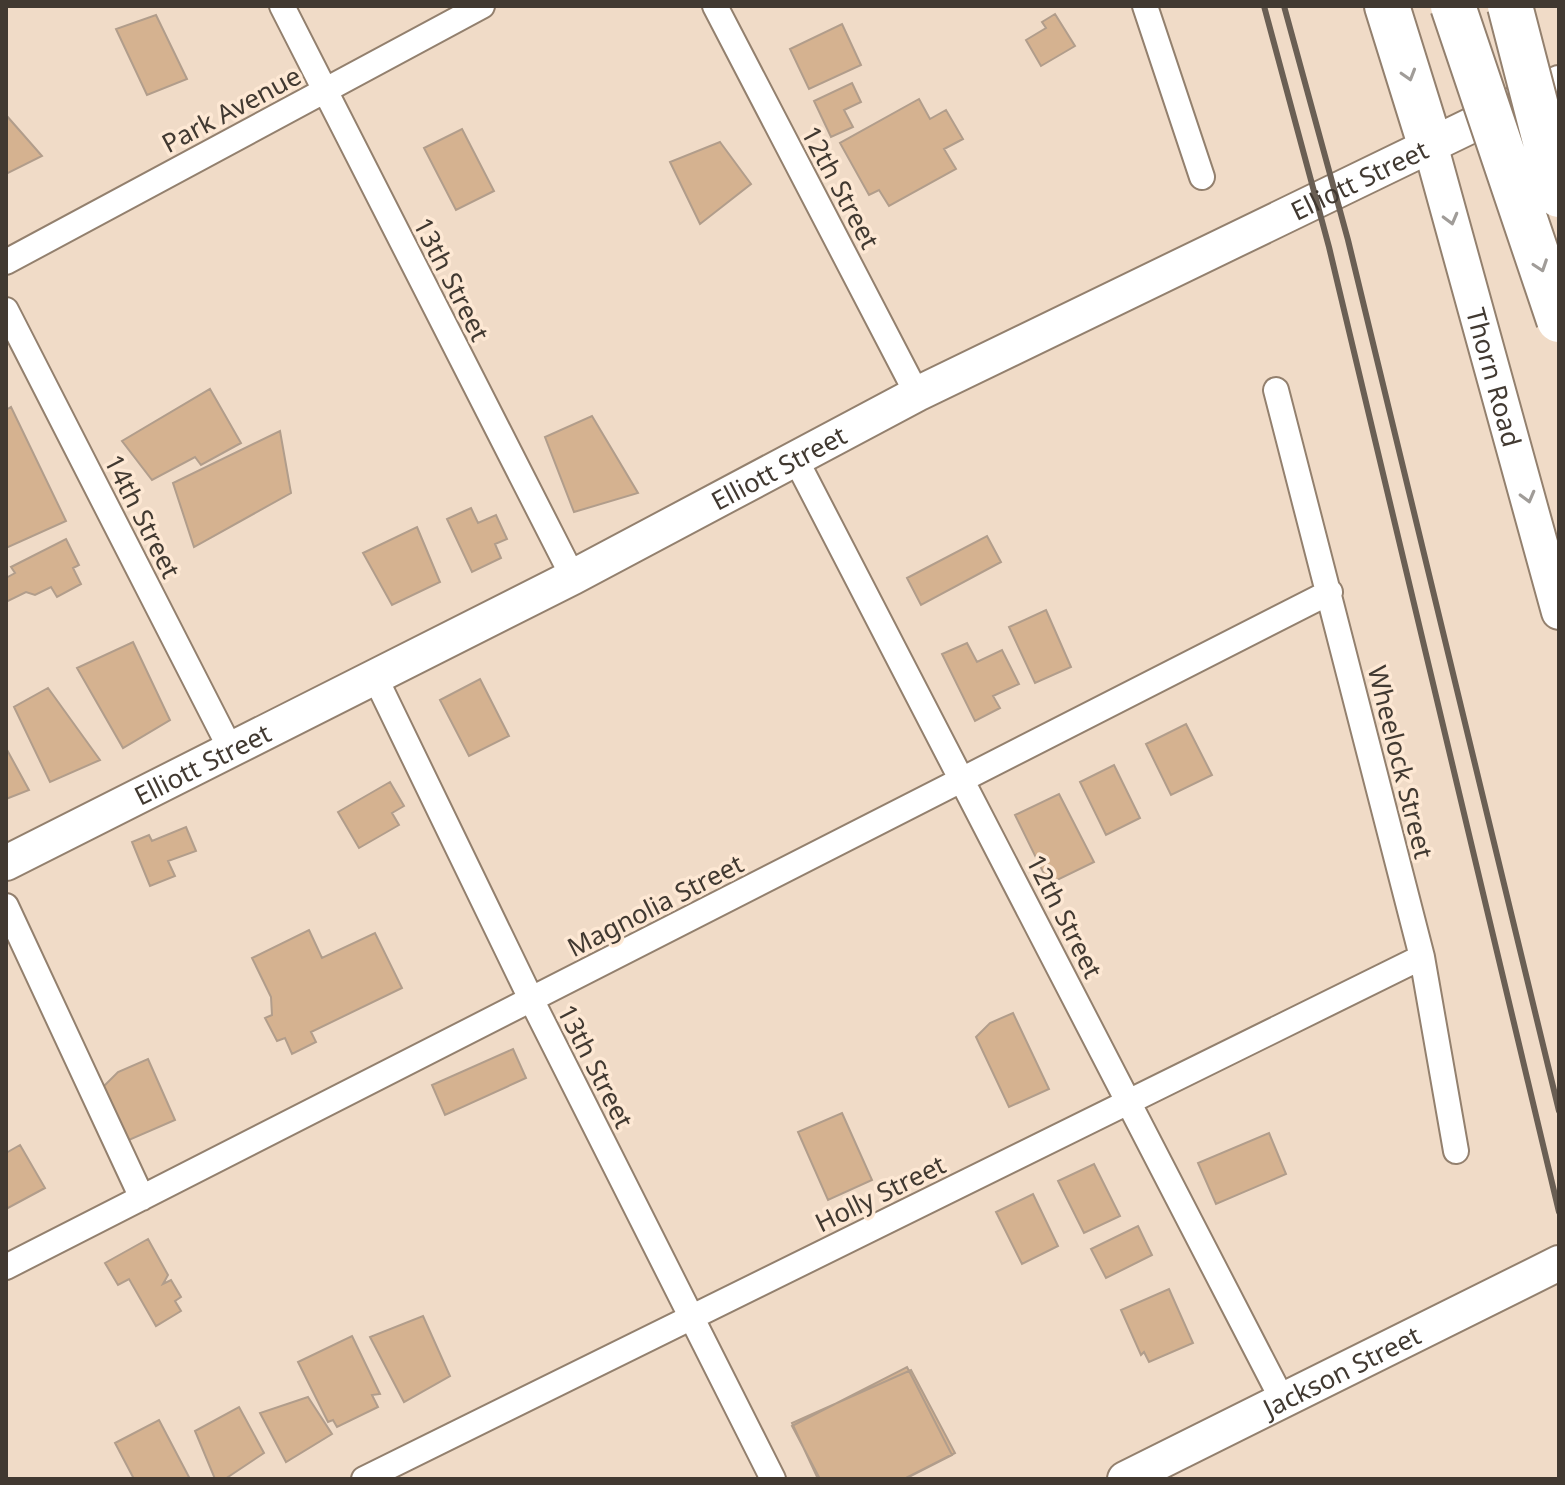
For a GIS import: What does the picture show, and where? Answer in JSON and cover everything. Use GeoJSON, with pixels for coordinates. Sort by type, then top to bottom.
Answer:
{"type":"FeatureCollection","features":[{"type":"Feature","properties":{"kind":"highway"},"geometry":{"type":"LineString","coordinates":[[1387,6],[1430,144]]}},
{"type":"Feature","properties":{"kind":"highway"},"geometry":{"type":"LineString","coordinates":[[1453,6],[1559,320]]}},
{"type":"Feature","properties":{"kind":"highway"},"geometry":{"type":"LineString","coordinates":[[1510,6],[1559,195]]}},
{"type":"Feature","properties":{"kind":"main road","name":"Elliott Street"},"geometry":{"type":"LineString","coordinates":[[6,863],[573,577],[917,394],[1559,83]]}},
{"type":"Feature","properties":{"kind":"main road","name":"Thorn Road"},"geometry":{"type":"LineString","coordinates":[[1430,144],[1559,612]]}},
{"type":"Feature","properties":{"kind":"main road","name":"Jackson Street"},"geometry":{"type":"LineString","coordinates":[[1125,1479],[1559,1263]]}},
{"type":"Feature","properties":{"kind":"street","name":"13th Street"},"geometry":{"type":"LineString","coordinates":[[282,6],[573,577]]}},
{"type":"Feature","properties":{"kind":"street","name":"Park Avenue"},"geometry":{"type":"LineString","coordinates":[[6,262],[482,6]]}},
{"type":"Feature","properties":{"kind":"street","name":"12th Street"},"geometry":{"type":"LineString","coordinates":[[715,6],[917,394]]}},
{"type":"Feature","properties":{"kind":"street"},"geometry":{"type":"LineString","coordinates":[[1145,6],[1202,177]]}},
{"type":"Feature","properties":{"kind":"street","name":"14th Street"},"geometry":{"type":"LineString","coordinates":[[6,310],[230,748]]}},
{"type":"Feature","properties":{"kind":"street","name":"Wheelock Street"},"geometry":{"type":"LineString","coordinates":[[1276,390],[1422,957],[1456,1151]]}},
{"type":"Feature","properties":{"kind":"street","name":"12th Street"},"geometry":{"type":"LineString","coordinates":[[795,458],[964,779],[1283,1401]]}},
{"type":"Feature","properties":{"kind":"street","name":"Magnolia Street"},"geometry":{"type":"LineString","coordinates":[[6,1267],[1330,592]]}},
{"type":"Feature","properties":{"kind":"street","name":"13th Street"},"geometry":{"type":"LineString","coordinates":[[374,675],[531,999],[773,1479]]}},
{"type":"Feature","properties":{"kind":"street"},"geometry":{"type":"LineString","coordinates":[[6,906],[142,1198]]}},
{"type":"Feature","properties":{"kind":"street","name":"Holly Street"},"geometry":{"type":"LineString","coordinates":[[364,1479],[1422,957]]}},
{"type":"Feature","properties":{"kind":"building"},"geometry":{"type":"Polygon","coordinates":[[[1055,14],[1075,46],[1041,66],[1026,40],[1046,28],[1042,22],[1055,14]]]}},
{"type":"Feature","properties":{"kind":"building"},"geometry":{"type":"Polygon","coordinates":[[[156,15],[187,79],[147,95],[116,29],[156,15]]]}},
{"type":"Feature","properties":{"kind":"building"},"geometry":{"type":"Polygon","coordinates":[[[842,24],[861,65],[809,89],[790,49],[842,24]]]}},
{"type":"Feature","properties":{"kind":"building"},"geometry":{"type":"Polygon","coordinates":[[[852,83],[861,102],[844,110],[853,127],[831,137],[814,101],[852,83]]]}},
{"type":"Feature","properties":{"kind":"building"},"geometry":{"type":"Polygon","coordinates":[[[919,99],[930,119],[946,110],[963,139],[944,149],[956,169],[889,206],[879,190],[869,195],[840,143],[919,99]]]}},
{"type":"Feature","properties":{"kind":"building"},"geometry":{"type":"Polygon","coordinates":[[[6,115],[42,156],[6,174],[6,115]]]}},
{"type":"Feature","properties":{"kind":"building"},"geometry":{"type":"Polygon","coordinates":[[[462,129],[494,191],[456,210],[424,148],[462,129]]]}},
{"type":"Feature","properties":{"kind":"building"},"geometry":{"type":"Polygon","coordinates":[[[720,142],[751,184],[700,224],[670,162],[720,142]]]}},
{"type":"Feature","properties":{"kind":"building"},"geometry":{"type":"Polygon","coordinates":[[[210,389],[241,443],[201,465],[195,457],[152,480],[122,441],[210,389]]]}},
{"type":"Feature","properties":{"kind":"building"},"geometry":{"type":"Polygon","coordinates":[[[11,407],[66,521],[6,548],[6,410],[11,407]]]}},
{"type":"Feature","properties":{"kind":"building"},"geometry":{"type":"Polygon","coordinates":[[[592,416],[638,493],[574,512],[545,437],[592,416]]]}},
{"type":"Feature","properties":{"kind":"building"},"geometry":{"type":"Polygon","coordinates":[[[280,431],[291,493],[194,547],[173,483],[280,431]]]}},
{"type":"Feature","properties":{"kind":"building"},"geometry":{"type":"Polygon","coordinates":[[[471,508],[478,523],[496,515],[507,539],[495,544],[501,558],[472,572],[447,519],[471,508]]]}},
{"type":"Feature","properties":{"kind":"building"},"geometry":{"type":"Polygon","coordinates":[[[417,527],[440,582],[392,605],[363,553],[417,527]]]}},
{"type":"Feature","properties":{"kind":"building"},"geometry":{"type":"Polygon","coordinates":[[[987,536],[1001,562],[921,605],[907,578],[987,536]]]}},
{"type":"Feature","properties":{"kind":"building"},"geometry":{"type":"Polygon","coordinates":[[[66,539],[79,565],[73,568],[81,584],[57,597],[51,587],[35,595],[26,592],[6,602],[6,578],[15,573],[11,567],[66,539]]]}},
{"type":"Feature","properties":{"kind":"building"},"geometry":{"type":"Polygon","coordinates":[[[1046,610],[1071,667],[1035,683],[1009,627],[1046,610]]]}},
{"type":"Feature","properties":{"kind":"building"},"geometry":{"type":"Polygon","coordinates":[[[133,642],[170,720],[123,748],[77,668],[133,642]]]}},
{"type":"Feature","properties":{"kind":"building"},"geometry":{"type":"Polygon","coordinates":[[[967,643],[977,662],[1002,650],[1019,684],[993,696],[1000,708],[975,721],[942,654],[967,643]]]}},
{"type":"Feature","properties":{"kind":"building"},"geometry":{"type":"Polygon","coordinates":[[[480,679],[509,736],[469,756],[440,700],[480,679]]]}},
{"type":"Feature","properties":{"kind":"building"},"geometry":{"type":"Polygon","coordinates":[[[48,688],[100,760],[50,782],[14,707],[48,688]]]}},
{"type":"Feature","properties":{"kind":"building"},"geometry":{"type":"Polygon","coordinates":[[[1186,724],[1212,775],[1171,795],[1146,744],[1186,724]]]}},
{"type":"Feature","properties":{"kind":"building"},"geometry":{"type":"Polygon","coordinates":[[[6,748],[29,790],[6,799],[6,748]]]}},
{"type":"Feature","properties":{"kind":"building"},"geometry":{"type":"Polygon","coordinates":[[[1114,765],[1140,818],[1106,835],[1080,782],[1114,765]]]}},
{"type":"Feature","properties":{"kind":"building"},"geometry":{"type":"Polygon","coordinates":[[[390,782],[404,806],[392,813],[399,825],[359,848],[338,812],[390,782]]]}},
{"type":"Feature","properties":{"kind":"building"},"geometry":{"type":"Polygon","coordinates":[[[1059,794],[1094,862],[1049,884],[1015,815],[1059,794]]]}},
{"type":"Feature","properties":{"kind":"building"},"geometry":{"type":"Polygon","coordinates":[[[186,827],[196,851],[168,861],[175,876],[150,886],[132,842],[149,835],[152,841],[186,827]]]}},
{"type":"Feature","properties":{"kind":"building"},"geometry":{"type":"Polygon","coordinates":[[[309,930],[322,958],[375,933],[402,988],[311,1032],[316,1042],[292,1054],[285,1038],[277,1041],[265,1018],[272,1015],[271,997],[252,958],[309,930]]]}},
{"type":"Feature","properties":{"kind":"building"},"geometry":{"type":"Polygon","coordinates":[[[1013,1013],[1049,1089],[1009,1107],[976,1037],[990,1023],[1013,1013]]]}},
{"type":"Feature","properties":{"kind":"building"},"geometry":{"type":"Polygon","coordinates":[[[513,1049],[526,1078],[445,1115],[432,1085],[513,1049]]]}},
{"type":"Feature","properties":{"kind":"building"},"geometry":{"type":"Polygon","coordinates":[[[148,1059],[175,1120],[122,1143],[99,1091],[118,1072],[148,1059]]]}},
{"type":"Feature","properties":{"kind":"building"},"geometry":{"type":"Polygon","coordinates":[[[842,1113],[872,1180],[828,1200],[798,1132],[842,1113]]]}},
{"type":"Feature","properties":{"kind":"building"},"geometry":{"type":"Polygon","coordinates":[[[1269,1133],[1286,1174],[1216,1204],[1198,1163],[1269,1133]]]}},
{"type":"Feature","properties":{"kind":"building"},"geometry":{"type":"Polygon","coordinates":[[[20,1145],[45,1188],[6,1209],[6,1153],[20,1145]]]}},
{"type":"Feature","properties":{"kind":"building"},"geometry":{"type":"Polygon","coordinates":[[[1094,1164],[1120,1216],[1084,1233],[1058,1181],[1094,1164]]]}},
{"type":"Feature","properties":{"kind":"building"},"geometry":{"type":"Polygon","coordinates":[[[1033,1194],[1058,1246],[1022,1264],[996,1212],[1033,1194]]]}},
{"type":"Feature","properties":{"kind":"building"},"geometry":{"type":"Polygon","coordinates":[[[1138,1226],[1152,1255],[1106,1278],[1091,1249],[1138,1226]]]}},
{"type":"Feature","properties":{"kind":"building"},"geometry":{"type":"Polygon","coordinates":[[[148,1239],[168,1275],[163,1284],[171,1280],[181,1297],[175,1301],[181,1311],[156,1326],[129,1279],[118,1285],[105,1263],[148,1239]]]}},
{"type":"Feature","properties":{"kind":"building"},"geometry":{"type":"Polygon","coordinates":[[[1169,1289],[1193,1343],[1149,1362],[1144,1352],[1141,1355],[1121,1310],[1169,1289]]]}},
{"type":"Feature","properties":{"kind":"building"},"geometry":{"type":"Polygon","coordinates":[[[423,1316],[450,1376],[404,1402],[370,1337],[423,1316]]]}},
{"type":"Feature","properties":{"kind":"building"},"geometry":{"type":"Polygon","coordinates":[[[352,1336],[380,1394],[372,1395],[378,1407],[337,1427],[333,1420],[328,1422],[298,1362],[352,1336]]]}},
{"type":"Feature","properties":{"kind":"building"},"geometry":{"type":"Polygon","coordinates":[[[907,1367],[952,1455],[905,1479],[820,1479],[792,1426],[907,1367]]]}},
{"type":"Feature","properties":{"kind":"building"},"geometry":{"type":"Polygon","coordinates":[[[911,1370],[955,1453],[904,1479],[818,1479],[792,1423],[911,1370]]]}},
{"type":"Feature","properties":{"kind":"building"},"geometry":{"type":"Polygon","coordinates":[[[308,1397],[332,1434],[286,1462],[260,1413],[308,1397]]]}},
{"type":"Feature","properties":{"kind":"building"},"geometry":{"type":"Polygon","coordinates":[[[239,1407],[264,1453],[225,1479],[215,1479],[195,1431],[239,1407]]]}},
{"type":"Feature","properties":{"kind":"building"},"geometry":{"type":"Polygon","coordinates":[[[159,1420],[190,1479],[134,1479],[115,1443],[159,1420]]]}},
{"type":"Feature","properties":{"kind":"railway"},"geometry":{"type":"LineString","coordinates":[[1264,6],[1329,247],[1559,1212]]}},
{"type":"Feature","properties":{"kind":"railway"},"geometry":{"type":"LineString","coordinates":[[1284,6],[1348,240],[1559,1111]]}}]}
